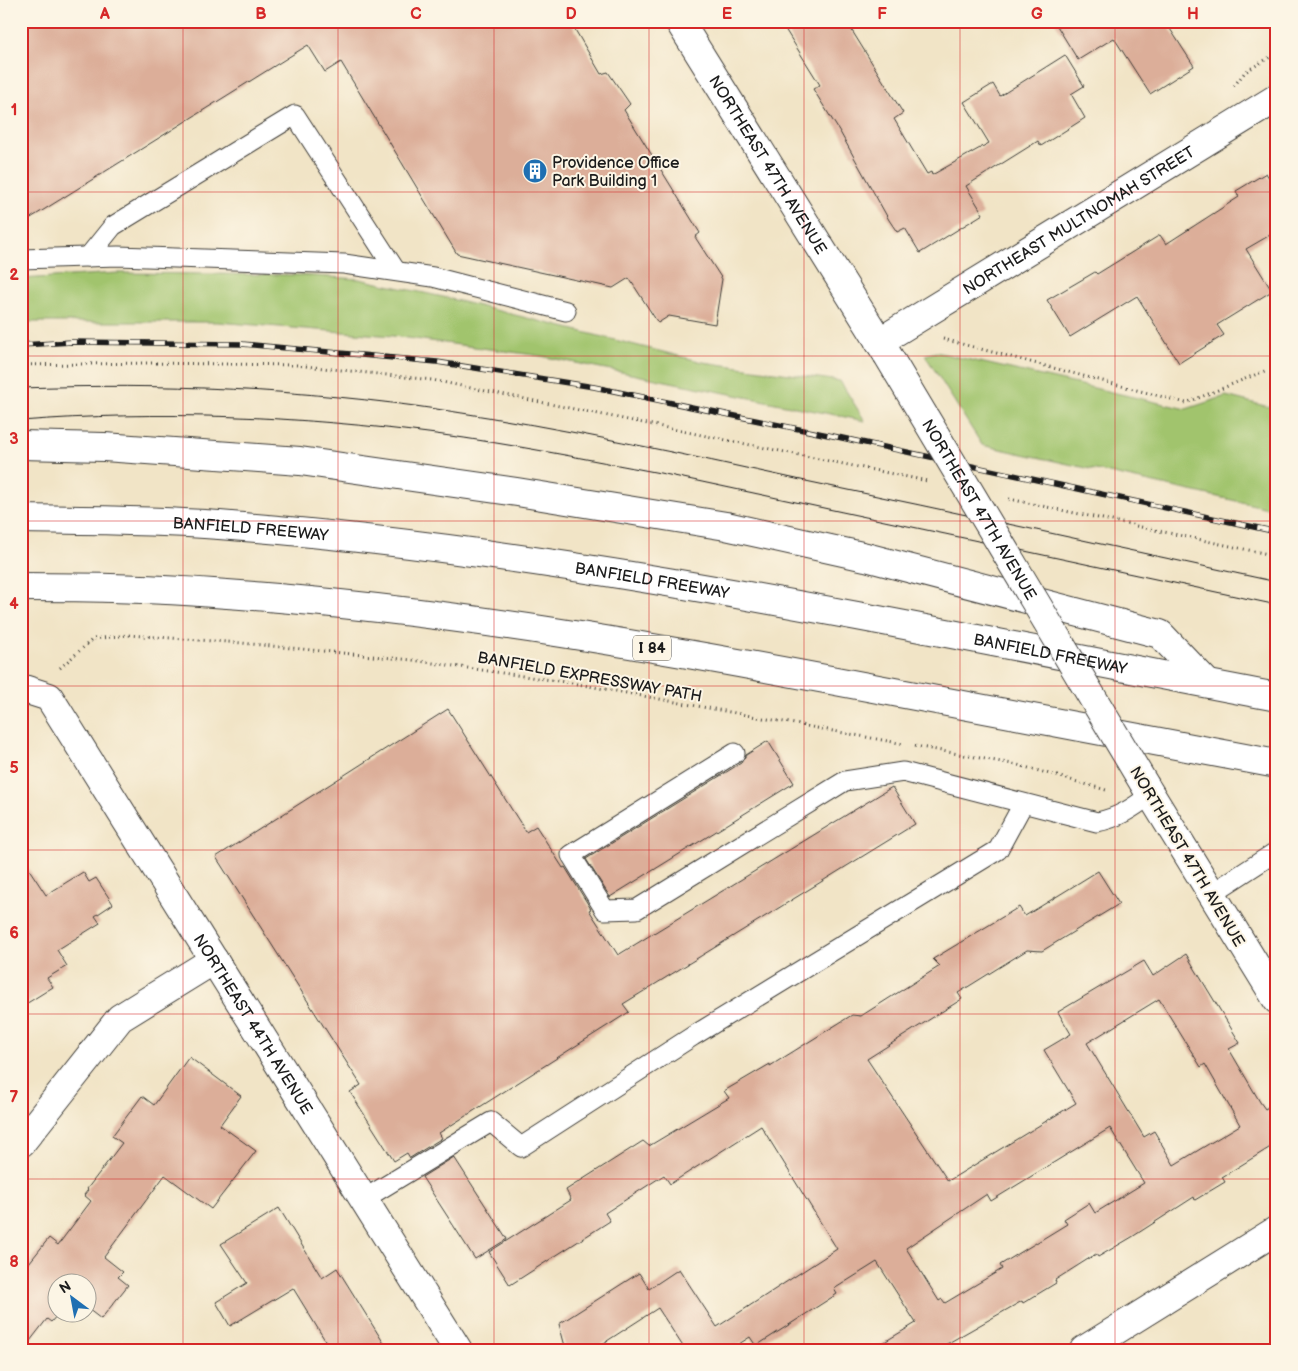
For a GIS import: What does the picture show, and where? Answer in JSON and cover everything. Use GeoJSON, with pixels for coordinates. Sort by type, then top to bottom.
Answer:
{"type":"FeatureCollection","features":[{"type":"Feature","properties":{"kind":"main road","name":"NORTHEAST 47TH AVENUE"},"geometry":{"type":"LineString","coordinates":[[678,21],[883,348],[1148,791],[1277,1000]]}},
{"type":"Feature","properties":{"kind":"main road","name":"NORTHEAST MULTNOMAH STREET"},"geometry":{"type":"LineString","coordinates":[[883,348],[915,320],[1277,98]]}},
{"type":"Feature","properties":{"kind":"main road"},"geometry":{"type":"LineString","coordinates":[[21,445],[104,447],[300,461],[517,492],[726,526],[866,557],[1160,634],[1207,683]]}},
{"type":"Feature","properties":{"kind":"main road","name":"BANFIELD FREEWAY"},"geometry":{"type":"LineString","coordinates":[[21,519],[217,525],[336,536],[571,566],[758,598],[1277,696]]}},
{"type":"Feature","properties":{"kind":"main road","name":"I 84"},"geometry":{"type":"LineString","coordinates":[[21,587],[97,587],[212,592],[445,616],[800,674],[1277,764]]}},
{"type":"Feature","properties":{"kind":"main road"},"geometry":{"type":"LineString","coordinates":[[21,688],[49,697]]}},
{"type":"Feature","properties":{"kind":"main road","name":"NORTHEAST 44TH AVENUE"},"geometry":{"type":"LineString","coordinates":[[49,697],[458,1350]]}},
{"type":"Feature","properties":{"kind":"main road"},"geometry":{"type":"LineString","coordinates":[[21,1143],[120,1018],[214,960]]}},
{"type":"Feature","properties":{"kind":"main road"},"geometry":{"type":"LineString","coordinates":[[1084,1350],[1277,1230]]}},
{"type":"Feature","properties":{"kind":"lane"},"geometry":{"type":"LineString","coordinates":[[88,257],[113,226],[295,114],[396,271]]}},
{"type":"Feature","properties":{"kind":"lane"},"geometry":{"type":"LineString","coordinates":[[21,259],[118,256],[344,264],[433,277],[566,311]]}},
{"type":"Feature","properties":{"kind":"lane"},"geometry":{"type":"LineString","coordinates":[[735,753],[571,855],[605,910],[637,909],[845,781],[903,772],[1097,822],[1123,815],[1148,791]]}},
{"type":"Feature","properties":{"kind":"lane"},"geometry":{"type":"LineString","coordinates":[[364,1199],[490,1122],[521,1147],[693,1036],[998,850],[1024,804]]}},
{"type":"Feature","properties":{"kind":"lane"},"geometry":{"type":"LineString","coordinates":[[1211,894],[1277,851]]}},
{"type":"Feature","properties":{"kind":"path"},"geometry":{"type":"LineString","coordinates":[[915,320],[927,335],[1186,403],[1267,370]]}},
{"type":"Feature","properties":{"kind":"path"},"geometry":{"type":"LineString","coordinates":[[21,365],[148,363],[296,365],[432,380],[930,482]]}},
{"type":"Feature","properties":{"kind":"path"},"geometry":{"type":"LineString","coordinates":[[1007,498],[1277,556]]}},
{"type":"Feature","properties":{"kind":"path","name":"BANFIELD EXPRESSWAY PATH"},"geometry":{"type":"LineString","coordinates":[[49,697],[60,667],[93,639],[128,635],[242,643],[412,660],[572,683],[1018,765],[1101,790],[1148,791]]}},
{"type":"Feature","properties":{"kind":"green space"},"geometry":{"type":"Polygon","coordinates":[[[118,273],[299,275],[359,279],[443,297],[703,362],[840,381],[865,421],[541,356],[393,336],[217,322],[21,322],[21,279],[118,273]]]}},
{"type":"Feature","properties":{"kind":"green space"},"geometry":{"type":"Polygon","coordinates":[[[936,352],[1186,409],[1226,396],[1277,409],[1277,510],[982,445],[925,355],[936,352]]]}},
{"type":"Feature","properties":{"kind":"building","name":"Providence Office Park Building 1"},"geometry":{"type":"Polygon","coordinates":[[[21,21],[570,21],[601,74],[608,72],[630,104],[624,110],[700,233],[695,237],[722,279],[715,324],[669,316],[658,323],[629,278],[613,288],[457,254],[341,62],[325,72],[308,45],[21,224],[21,21]]]}},
{"type":"Feature","properties":{"kind":"building"},"geometry":{"type":"Polygon","coordinates":[[[780,21],[846,21],[903,113],[894,119],[927,174],[931,172],[932,175],[989,143],[964,102],[993,84],[1000,96],[1065,55],[1084,86],[1071,94],[1085,118],[1041,146],[1038,141],[966,186],[983,214],[920,253],[905,228],[897,232],[889,220],[840,132],[813,89],[820,85],[780,21]]]}},
{"type":"Feature","properties":{"kind":"building"},"geometry":{"type":"Polygon","coordinates":[[[1054,21],[1165,21],[1194,66],[1150,94],[1114,38],[1078,60],[1054,21]]]}},
{"type":"Feature","properties":{"kind":"building"},"geometry":{"type":"Polygon","coordinates":[[[1266,173],[1277,191],[1277,231],[1246,249],[1272,291],[1217,325],[1224,335],[1179,363],[1137,296],[1070,337],[1047,300],[1095,272],[1097,274],[1160,235],[1166,244],[1239,197],[1236,191],[1266,173]]]}},
{"type":"Feature","properties":{"kind":"building"},"geometry":{"type":"Polygon","coordinates":[[[448,709],[526,832],[536,826],[563,868],[565,867],[591,909],[589,910],[618,955],[892,787],[915,824],[623,1004],[629,1012],[439,1133],[442,1138],[410,1158],[407,1153],[394,1161],[350,1092],[361,1085],[216,857],[448,709]]]}},
{"type":"Feature","properties":{"kind":"building"},"geometry":{"type":"Polygon","coordinates":[[[768,741],[794,783],[610,897],[586,859],[741,763],[746,755],[768,741]]]}},
{"type":"Feature","properties":{"kind":"building"},"geometry":{"type":"Polygon","coordinates":[[[21,857],[46,895],[83,872],[89,882],[96,878],[113,904],[95,916],[100,923],[57,950],[67,966],[47,978],[53,987],[21,1007],[21,857]]]}},
{"type":"Feature","properties":{"kind":"building"},"geometry":{"type":"Polygon","coordinates":[[[1098,871],[1119,904],[1042,951],[1027,950],[958,993],[962,999],[867,1059],[948,1181],[1076,1103],[1044,1050],[1071,1034],[1058,1012],[1144,961],[1153,976],[1186,954],[1240,1043],[1229,1049],[1260,1102],[1265,1109],[1277,1102],[1277,1143],[1222,1177],[1225,1182],[1195,1200],[1194,1197],[1098,1257],[1096,1254],[1055,1280],[1056,1283],[1023,1303],[1022,1301],[936,1350],[871,1350],[916,1323],[877,1262],[834,1289],[837,1294],[756,1346],[750,1337],[732,1350],[682,1350],[684,1348],[658,1308],[593,1350],[566,1350],[559,1324],[639,1273],[649,1289],[679,1269],[717,1327],[837,1249],[761,1126],[670,1184],[664,1175],[605,1213],[610,1221],[510,1285],[489,1252],[571,1200],[566,1190],[643,1141],[649,1146],[729,1098],[724,1091],[770,1064],[770,1066],[852,1015],[861,1016],[940,966],[933,959],[1019,907],[1025,916],[1098,871]],[[1159,999],[1087,1043],[1144,1137],[1154,1131],[1174,1165],[1240,1125],[1205,1064],[1201,1067],[1159,999]],[[1110,1128],[991,1201],[987,1194],[906,1248],[939,1301],[942,1299],[945,1303],[1002,1269],[1000,1265],[1067,1224],[1064,1219],[1089,1203],[1095,1213],[1144,1183],[1110,1128]]]}},
{"type":"Feature","properties":{"kind":"building"},"geometry":{"type":"Polygon","coordinates":[[[189,1057],[241,1096],[220,1125],[256,1151],[211,1209],[165,1175],[104,1257],[123,1272],[118,1277],[128,1285],[101,1319],[98,1317],[98,1274],[48,1274],[48,1320],[21,1350],[21,1273],[49,1238],[58,1245],[91,1201],[84,1195],[87,1189],[122,1143],[112,1136],[142,1096],[154,1105],[189,1057]]]}},
{"type":"Feature","properties":{"kind":"building"},"geometry":{"type":"Polygon","coordinates":[[[454,1157],[507,1239],[475,1259],[422,1177],[454,1157]]]}},
{"type":"Feature","properties":{"kind":"building"},"geometry":{"type":"Polygon","coordinates":[[[279,1208],[322,1278],[337,1268],[388,1350],[331,1350],[293,1288],[230,1326],[216,1302],[247,1283],[221,1244],[279,1208]]]}},
{"type":"Feature","properties":{"kind":"tram line"},"geometry":{"type":"LineString","coordinates":[[21,388],[127,386],[232,389],[338,397],[443,410],[578,433],[667,451],[1277,582]]}},
{"type":"Feature","properties":{"kind":"tram line"},"geometry":{"type":"LineString","coordinates":[[21,421],[125,416],[229,417],[333,423],[464,438],[660,473],[1277,605]]}},
{"type":"Feature","properties":{"kind":"railway"},"geometry":{"type":"LineString","coordinates":[[21,345],[72,342],[242,344],[437,362],[594,387],[833,436],[1277,532]]}},
{"type":"Feature","properties":{"kind":"place","name":"Providence Office Park Building 1"},"geometry":{"type":"Point","coordinates":[535,171]}}]}
